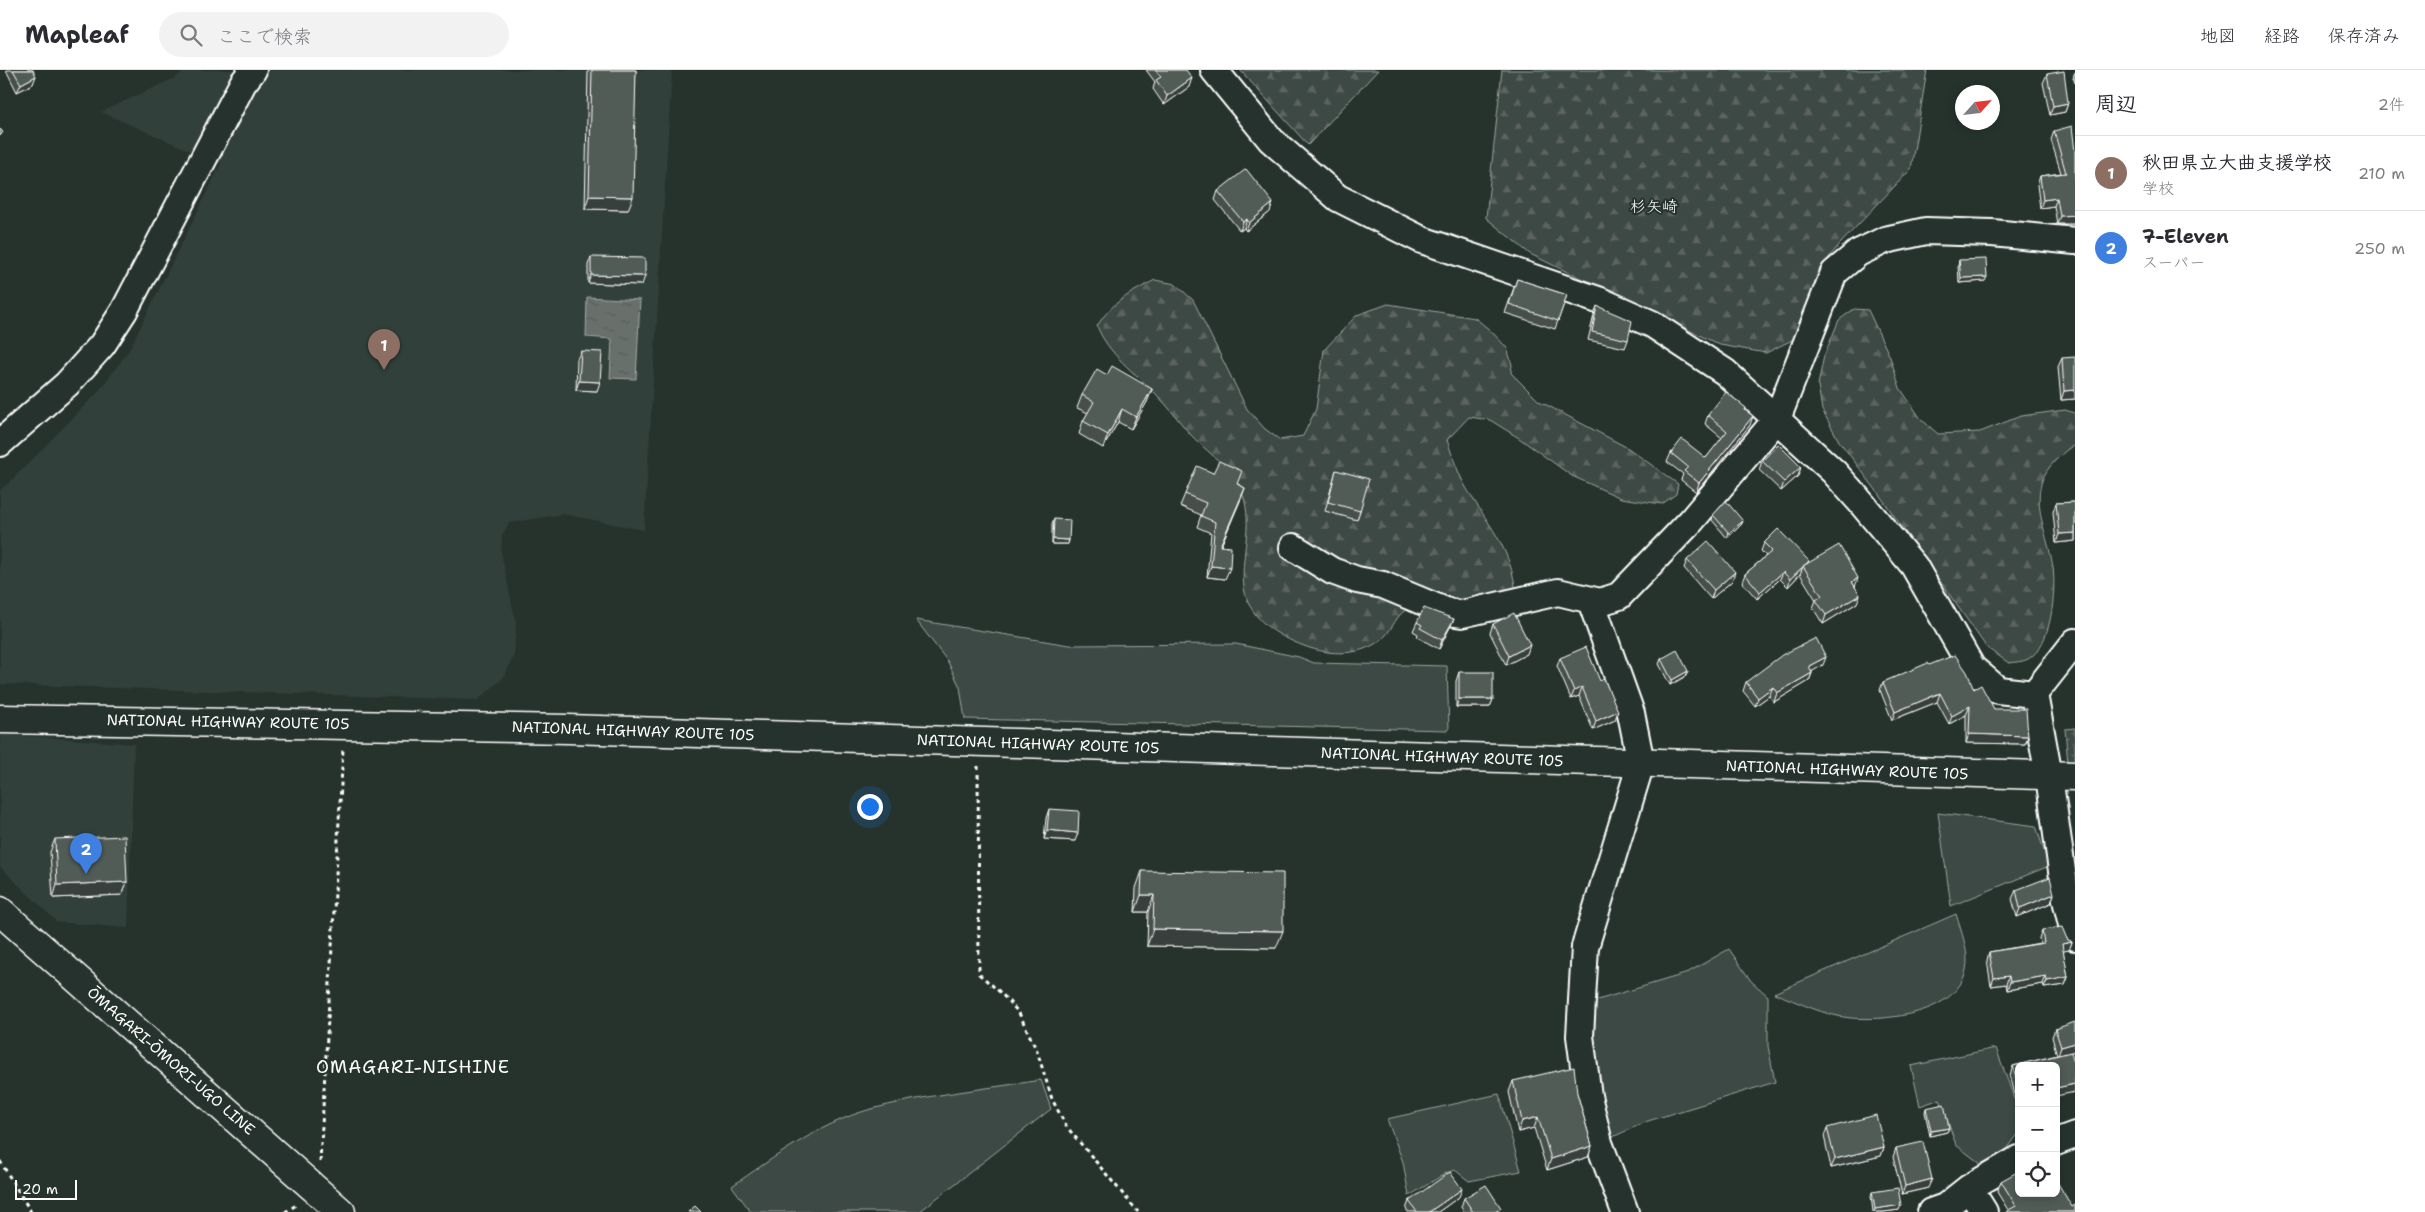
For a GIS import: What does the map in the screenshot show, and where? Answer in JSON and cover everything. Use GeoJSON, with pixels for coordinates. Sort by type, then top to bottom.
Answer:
{"type":"FeatureCollection","features":[{"type":"Feature","properties":{"kind":"main road","name":"NATIONAL HIGHWAY ROUTE 105"},"geometry":{"type":"LineString","coordinates":[[0,719],[344,723],[2062,776]]}},
{"type":"Feature","properties":{"kind":"main road","name":"ŌMAGARI-ŌMORI-UGO LINE"},"geometry":{"type":"LineString","coordinates":[[0,910],[341,1212]]}},
{"type":"Feature","properties":{"kind":"street"},"geometry":{"type":"LineString","coordinates":[[0,443],[67,384],[102,345],[124,311],[243,83],[253,70]]}},
{"type":"Feature","properties":{"kind":"street"},"geometry":{"type":"LineString","coordinates":[[1214,70],[1271,140],[1338,198],[1422,240],[1598,300],[1652,324],[1725,372],[1834,472],[1914,566],[1972,668],[1998,690],[2034,694]]}},
{"type":"Feature","properties":{"kind":"street"},"geometry":{"type":"LineString","coordinates":[[1293,547],[1332,570],[1357,580],[1383,585],[1448,612],[1462,614],[1558,592],[1600,602],[1619,596],[1691,521],[1777,419],[1834,273],[1858,254],[1885,240],[1926,231],[1992,233],[2075,241]]}},
{"type":"Feature","properties":{"kind":"street"},"geometry":{"type":"LineString","coordinates":[[1590,601],[1631,713],[1641,763],[1585,947],[1580,1036],[1588,1096],[1599,1143],[1625,1212]]}},
{"type":"Feature","properties":{"kind":"street"},"geometry":{"type":"LineString","coordinates":[[2034,694],[2075,642]]}},
{"type":"Feature","properties":{"kind":"street"},"geometry":{"type":"LineString","coordinates":[[2034,694],[2062,776],[2066,900],[2075,937]]}},
{"type":"Feature","properties":{"kind":"street"},"geometry":{"type":"LineString","coordinates":[[2060,1140],[2075,1134]]}},
{"type":"Feature","properties":{"kind":"street"},"geometry":{"type":"LineString","coordinates":[[1931,1212],[1944,1207],[1969,1188],[2015,1161]]}},
{"type":"Feature","properties":{"kind":"street"},"geometry":{"type":"LineString","coordinates":[[1969,1188],[1984,1212]]}},
{"type":"Feature","properties":{"kind":"path"},"geometry":{"type":"LineString","coordinates":[[318,1191],[344,723]]}},
{"type":"Feature","properties":{"kind":"path"},"geometry":{"type":"LineString","coordinates":[[978,742],[979,974],[1001,993],[1018,1013],[1037,1051],[1052,1099],[1066,1126],[1138,1212]]}},
{"type":"Feature","properties":{"kind":"path"},"geometry":{"type":"LineString","coordinates":[[0,1161],[31,1212]]}},
{"type":"Feature","properties":{"kind":"shaded area"},"geometry":{"type":"Polygon","coordinates":[[[186,70],[672,70],[644,530],[563,514],[509,523],[502,535],[501,552],[516,624],[514,656],[503,678],[478,700],[0,684],[0,490],[99,391],[129,350],[221,164],[101,112],[175,78],[186,70]]]}},
{"type":"Feature","properties":{"kind":"shaded area"},"geometry":{"type":"Polygon","coordinates":[[[0,734],[134,744],[128,928],[57,922],[0,867],[0,734]]]}},
{"type":"Feature","properties":{"kind":"green space"},"geometry":{"type":"Polygon","coordinates":[[[1240,70],[1378,70],[1308,145],[1240,70]]]}},
{"type":"Feature","properties":{"kind":"green space"},"geometry":{"type":"Polygon","coordinates":[[[1502,70],[1927,70],[1911,169],[1839,245],[1818,271],[1806,311],[1794,339],[1766,353],[1720,345],[1530,254],[1486,218],[1502,70]]]}},
{"type":"Feature","properties":{"kind":"green space"},"geometry":{"type":"Polygon","coordinates":[[[1155,280],[1175,284],[1193,300],[1247,409],[1265,429],[1280,440],[1303,436],[1316,409],[1324,350],[1357,315],[1388,304],[1475,318],[1507,348],[1512,365],[1511,373],[1539,401],[1628,448],[1678,484],[1676,494],[1662,504],[1621,498],[1572,476],[1490,420],[1469,417],[1447,440],[1464,484],[1504,549],[1514,578],[1516,595],[1404,611],[1381,640],[1362,650],[1341,653],[1319,651],[1299,644],[1269,627],[1251,609],[1244,588],[1243,567],[1247,523],[1245,501],[1235,480],[1220,462],[1190,434],[1160,399],[1123,363],[1108,345],[1097,326],[1116,304],[1129,294],[1155,280]]]}},
{"type":"Feature","properties":{"kind":"green space"},"geometry":{"type":"Polygon","coordinates":[[[1854,309],[1868,310],[1890,357],[1900,388],[1921,419],[1938,434],[1980,432],[2021,416],[2065,410],[2075,413],[2075,445],[2057,459],[2047,471],[2041,484],[2040,510],[2053,567],[2054,590],[2051,617],[2047,631],[2036,652],[2028,659],[2009,663],[1987,648],[1876,490],[1839,441],[1822,410],[1818,385],[1824,356],[1839,320],[1854,309]]]}},
{"type":"Feature","properties":{"kind":"green space"},"geometry":{"type":"Polygon","coordinates":[[[916,620],[1069,645],[1236,644],[1299,657],[1314,663],[1447,666],[1449,730],[965,719],[960,687],[948,662],[916,620]]]}},
{"type":"Feature","properties":{"kind":"green space"},"geometry":{"type":"Polygon","coordinates":[[[2075,728],[2075,763],[2068,764],[2065,729],[2075,728]]]}},
{"type":"Feature","properties":{"kind":"green space"},"geometry":{"type":"Polygon","coordinates":[[[1938,813],[2036,826],[2049,866],[1951,906],[1938,813]]]}},
{"type":"Feature","properties":{"kind":"green space"},"geometry":{"type":"Polygon","coordinates":[[[1956,914],[1966,949],[1966,970],[1960,985],[1949,996],[1919,1012],[1883,1018],[1841,1017],[1822,1012],[1774,993],[1956,914]]]}},
{"type":"Feature","properties":{"kind":"green space"},"geometry":{"type":"Polygon","coordinates":[[[1729,949],[1751,981],[1768,996],[1768,1046],[1775,1082],[1648,1121],[1606,1140],[1594,1059],[1591,1002],[1685,974],[1729,949]]]}},
{"type":"Feature","properties":{"kind":"green space"},"geometry":{"type":"Polygon","coordinates":[[[1996,1048],[2015,1101],[2015,1138],[2007,1149],[1981,1164],[1956,1145],[1940,1099],[1920,1106],[1911,1066],[1996,1048]]]}},
{"type":"Feature","properties":{"kind":"green space"},"geometry":{"type":"Polygon","coordinates":[[[1041,1080],[1051,1109],[919,1212],[751,1212],[732,1186],[798,1142],[850,1116],[910,1100],[1041,1080]]]}},
{"type":"Feature","properties":{"kind":"green space"},"geometry":{"type":"Polygon","coordinates":[[[1499,1094],[1521,1171],[1469,1181],[1455,1170],[1446,1173],[1409,1196],[1403,1162],[1387,1119],[1499,1094]]]}},
{"type":"Feature","properties":{"kind":"water"},"geometry":{"type":"Polygon","coordinates":[[[587,297],[640,300],[636,379],[610,378],[612,339],[586,337],[587,297]]]}},
{"type":"Feature","properties":{"kind":"building"},"geometry":{"type":"Polygon","coordinates":[[[13,70],[33,70],[36,76],[21,84],[13,70]]]}},
{"type":"Feature","properties":{"kind":"building"},"geometry":{"type":"Polygon","coordinates":[[[592,70],[636,70],[633,197],[589,196],[592,70]]]}},
{"type":"Feature","properties":{"kind":"building"},"geometry":{"type":"Polygon","coordinates":[[[1155,70],[1186,70],[1192,78],[1167,96],[1156,80],[1161,77],[1155,70]]]}},
{"type":"Feature","properties":{"kind":"building"},"geometry":{"type":"Polygon","coordinates":[[[2064,71],[2068,103],[2053,106],[2047,74],[2064,71]]]}},
{"type":"Feature","properties":{"kind":"building"},"geometry":{"type":"Polygon","coordinates":[[[2072,126],[2075,152],[2075,215],[2060,216],[2057,198],[2043,200],[2040,176],[2066,173],[2054,131],[2072,126]]]}},
{"type":"Feature","properties":{"kind":"building"},"geometry":{"type":"Polygon","coordinates":[[[1246,169],[1273,203],[1249,223],[1247,219],[1243,222],[1218,191],[1246,169]]]}},
{"type":"Feature","properties":{"kind":"building"},"geometry":{"type":"Polygon","coordinates":[[[591,257],[645,258],[645,276],[591,275],[591,257]]]}},
{"type":"Feature","properties":{"kind":"building"},"geometry":{"type":"Polygon","coordinates":[[[1986,259],[1987,277],[1961,278],[1959,260],[1986,259]]]}},
{"type":"Feature","properties":{"kind":"building"},"geometry":{"type":"Polygon","coordinates":[[[1517,279],[1567,295],[1558,321],[1509,304],[1517,279]]]}},
{"type":"Feature","properties":{"kind":"building"},"geometry":{"type":"Polygon","coordinates":[[[1597,306],[1632,321],[1628,340],[1592,332],[1597,306]]]}},
{"type":"Feature","properties":{"kind":"building"},"geometry":{"type":"Polygon","coordinates":[[[581,351],[602,352],[600,382],[579,381],[581,351]]]}},
{"type":"Feature","properties":{"kind":"building"},"geometry":{"type":"Polygon","coordinates":[[[2075,357],[2075,390],[2064,391],[2062,358],[2075,357]]]}},
{"type":"Feature","properties":{"kind":"building"},"geometry":{"type":"Polygon","coordinates":[[[1112,366],[1152,389],[1136,417],[1122,409],[1108,435],[1083,421],[1094,402],[1082,395],[1097,369],[1107,375],[1112,366]]]}},
{"type":"Feature","properties":{"kind":"building"},"geometry":{"type":"Polygon","coordinates":[[[1726,392],[1753,416],[1699,483],[1684,471],[1688,467],[1671,453],[1682,439],[1706,458],[1727,431],[1708,415],[1726,392]]]}},
{"type":"Feature","properties":{"kind":"building"},"geometry":{"type":"Polygon","coordinates":[[[1778,444],[1801,467],[1784,482],[1762,461],[1778,444]]]}},
{"type":"Feature","properties":{"kind":"building"},"geometry":{"type":"Polygon","coordinates":[[[1219,461],[1242,471],[1237,484],[1245,488],[1220,546],[1231,547],[1230,568],[1211,566],[1215,522],[1201,516],[1206,503],[1185,494],[1197,466],[1213,473],[1219,461]]]}},
{"type":"Feature","properties":{"kind":"building"},"geometry":{"type":"Polygon","coordinates":[[[1336,470],[1369,479],[1360,511],[1328,502],[1336,470]]]}},
{"type":"Feature","properties":{"kind":"building"},"geometry":{"type":"Polygon","coordinates":[[[1726,501],[1743,521],[1729,533],[1713,515],[1726,501]]]}},
{"type":"Feature","properties":{"kind":"building"},"geometry":{"type":"Polygon","coordinates":[[[2075,502],[2075,533],[2059,534],[2056,503],[2075,502]]]}},
{"type":"Feature","properties":{"kind":"building"},"geometry":{"type":"Polygon","coordinates":[[[1054,519],[1070,520],[1069,540],[1053,539],[1054,519]]]}},
{"type":"Feature","properties":{"kind":"building"},"geometry":{"type":"Polygon","coordinates":[[[1778,529],[1809,561],[1790,579],[1783,572],[1760,592],[1745,574],[1772,551],[1764,543],[1778,529]]]}},
{"type":"Feature","properties":{"kind":"building"},"geometry":{"type":"Polygon","coordinates":[[[1708,541],[1735,572],[1714,590],[1687,560],[1708,541]]]}},
{"type":"Feature","properties":{"kind":"building"},"geometry":{"type":"Polygon","coordinates":[[[1839,545],[1858,578],[1852,582],[1860,595],[1826,615],[1816,600],[1822,596],[1803,566],[1839,545]]]}},
{"type":"Feature","properties":{"kind":"building"},"geometry":{"type":"Polygon","coordinates":[[[1424,608],[1454,619],[1442,640],[1420,628],[1422,625],[1417,622],[1424,608]]]}},
{"type":"Feature","properties":{"kind":"building"},"geometry":{"type":"Polygon","coordinates":[[[1514,613],[1530,645],[1509,656],[1493,624],[1514,613]]]}},
{"type":"Feature","properties":{"kind":"building"},"geometry":{"type":"Polygon","coordinates":[[[1816,638],[1826,657],[1809,666],[1812,673],[1777,693],[1773,687],[1758,698],[1746,682],[1782,655],[1816,638]]]}},
{"type":"Feature","properties":{"kind":"building"},"geometry":{"type":"Polygon","coordinates":[[[1586,647],[1600,681],[1604,679],[1618,711],[1596,721],[1582,687],[1574,691],[1560,658],[1586,647]]]}},
{"type":"Feature","properties":{"kind":"building"},"geometry":{"type":"Polygon","coordinates":[[[1677,650],[1688,671],[1672,680],[1661,659],[1677,650]]]}},
{"type":"Feature","properties":{"kind":"building"},"geometry":{"type":"Polygon","coordinates":[[[1955,655],[1967,672],[1974,689],[1981,685],[1994,709],[2026,709],[2028,736],[1969,734],[1970,706],[1952,716],[1940,693],[1895,712],[1883,682],[1928,663],[1929,665],[1955,655]]]}},
{"type":"Feature","properties":{"kind":"building"},"geometry":{"type":"Polygon","coordinates":[[[1459,672],[1493,672],[1493,699],[1459,699],[1459,672]]]}},
{"type":"Feature","properties":{"kind":"building"},"geometry":{"type":"Polygon","coordinates":[[[1049,809],[1079,811],[1078,833],[1047,830],[1049,809]]]}},
{"type":"Feature","properties":{"kind":"building"},"geometry":{"type":"Polygon","coordinates":[[[125,836],[127,882],[57,885],[55,839],[125,836]]]}},
{"type":"Feature","properties":{"kind":"building"},"geometry":{"type":"Polygon","coordinates":[[[1142,871],[1283,873],[1283,931],[1153,929],[1154,895],[1141,895],[1142,871]]]}},
{"type":"Feature","properties":{"kind":"building"},"geometry":{"type":"Polygon","coordinates":[[[2050,877],[2054,894],[2020,908],[2016,890],[2050,877]]]}},
{"type":"Feature","properties":{"kind":"building"},"geometry":{"type":"Polygon","coordinates":[[[2062,927],[2067,939],[2072,942],[2062,944],[2068,977],[2047,981],[2046,976],[2010,982],[2009,976],[1994,978],[1989,952],[2044,943],[2042,930],[2062,927]]]}},
{"type":"Feature","properties":{"kind":"building"},"geometry":{"type":"Polygon","coordinates":[[[2075,1022],[2075,1043],[2061,1047],[2055,1029],[2075,1022]]]}},
{"type":"Feature","properties":{"kind":"building"},"geometry":{"type":"Polygon","coordinates":[[[2071,1052],[2075,1068],[2075,1084],[2060,1087],[2060,1062],[2030,1062],[2071,1052]]]}},
{"type":"Feature","properties":{"kind":"building"},"geometry":{"type":"Polygon","coordinates":[[[1574,1067],[1577,1093],[1592,1146],[1551,1159],[1538,1117],[1522,1121],[1513,1081],[1574,1067]]]}},
{"type":"Feature","properties":{"kind":"building"},"geometry":{"type":"Polygon","coordinates":[[[1944,1104],[1949,1128],[1931,1131],[1926,1108],[1944,1104]]]}},
{"type":"Feature","properties":{"kind":"building"},"geometry":{"type":"Polygon","coordinates":[[[1876,1115],[1884,1147],[1835,1159],[1827,1128],[1876,1115]]]}},
{"type":"Feature","properties":{"kind":"building"},"geometry":{"type":"Polygon","coordinates":[[[1923,1142],[1932,1179],[1905,1186],[1896,1148],[1923,1142]]]}},
{"type":"Feature","properties":{"kind":"building"},"geometry":{"type":"Polygon","coordinates":[[[1450,1172],[1462,1189],[1429,1212],[1417,1212],[1409,1201],[1450,1172]]]}},
{"type":"Feature","properties":{"kind":"building"},"geometry":{"type":"Polygon","coordinates":[[[2015,1173],[2015,1197],[2060,1197],[2060,1187],[2072,1207],[2075,1205],[2075,1212],[2008,1212],[2016,1206],[2001,1181],[2015,1173]]]}},
{"type":"Feature","properties":{"kind":"building"},"geometry":{"type":"Polygon","coordinates":[[[1486,1185],[1501,1208],[1495,1212],[1473,1212],[1464,1198],[1486,1185]]]}},
{"type":"Feature","properties":{"kind":"building"},"geometry":{"type":"Polygon","coordinates":[[[1898,1188],[1901,1205],[1875,1209],[1872,1192],[1898,1188]]]}},
{"type":"Feature","properties":{"kind":"building"},"geometry":{"type":"Polygon","coordinates":[[[695,1206],[701,1212],[688,1212],[695,1206]]]}},
{"type":"Feature","properties":{"kind":"place","name":"秋田県立大曲支援学校"},"geometry":{"type":"Point","coordinates":[384,370]}},
{"type":"Feature","properties":{"kind":"place","name":"7-Eleven"},"geometry":{"type":"Point","coordinates":[86,874]}},
{"type":"Feature","properties":{"kind":"district","name":"杉矢崎"},"geometry":{"type":"Point","coordinates":[1654,206]}},
{"type":"Feature","properties":{"kind":"district","name":"OMAGARI-NISHINE"},"geometry":{"type":"Point","coordinates":[413,1067]}}]}
